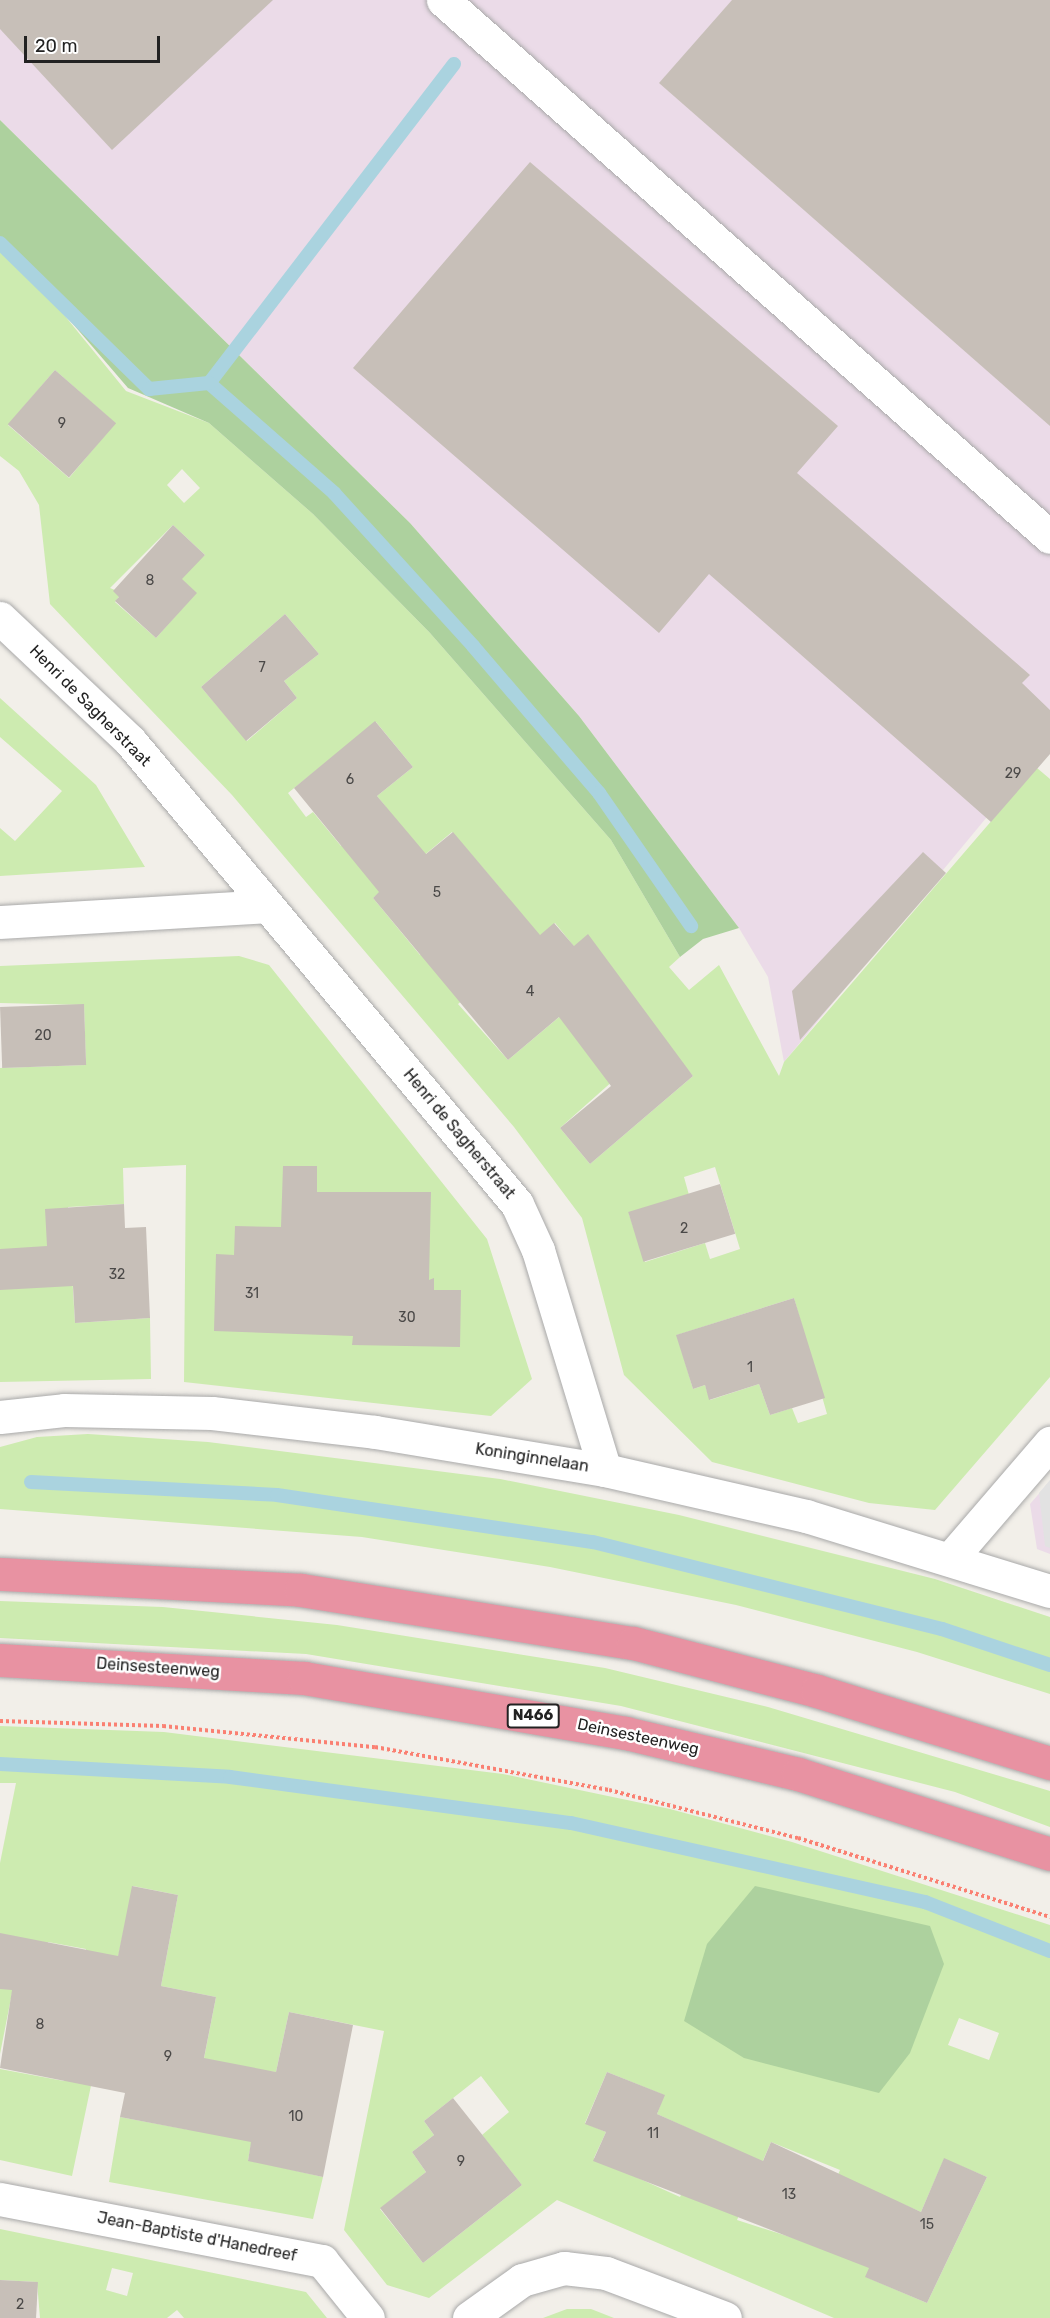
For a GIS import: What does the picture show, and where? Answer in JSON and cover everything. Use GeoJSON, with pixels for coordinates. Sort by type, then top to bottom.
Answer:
{"type":"FeatureCollection","features":[{"type":"Feature","properties":{"kind":"highway"},"geometry":{"type":"LineString","coordinates":[[0,1574],[301,1590],[633,1643],[817,1691],[1050,1763]]}},
{"type":"Feature","properties":{"kind":"highway","name":"Deinsesteenweg"},"geometry":{"type":"LineString","coordinates":[[0,1660],[304,1678],[603,1728],[798,1774],[1050,1854]]}},
{"type":"Feature","properties":{"kind":"street"},"geometry":{"type":"LineString","coordinates":[[443,0],[1050,537]]}},
{"type":"Feature","properties":{"kind":"street","name":"Henri de Sagherstraat"},"geometry":{"type":"LineString","coordinates":[[1,611],[130,741],[517,1203],[538,1250],[605,1470]]}},
{"type":"Feature","properties":{"kind":"street"},"geometry":{"type":"LineString","coordinates":[[0,922],[266,906]]}},
{"type":"Feature","properties":{"kind":"street","name":"Koninginnelaan"},"geometry":{"type":"LineString","coordinates":[[0,1417],[64,1410],[212,1413],[375,1432],[605,1470],[806,1516],[951,1558],[1050,1591]]}},
{"type":"Feature","properties":{"kind":"street"},"geometry":{"type":"LineString","coordinates":[[951,1558],[1050,1443]]}},
{"type":"Feature","properties":{"kind":"street","name":"Jean-Baptiste d'Hanedreef"},"geometry":{"type":"LineString","coordinates":[[0,2199],[321,2261],[368,2318]]}},
{"type":"Feature","properties":{"kind":"street"},"geometry":{"type":"LineString","coordinates":[[469,2318],[522,2280],[564,2268],[606,2273],[725,2318]]}},
{"type":"Feature","properties":{"kind":"path"},"geometry":{"type":"LineString","coordinates":[[0,1721],[163,1726],[375,1747],[609,1790],[798,1838],[1050,1917]]}},
{"type":"Feature","properties":{"kind":"shaded area"},"geometry":{"type":"Polygon","coordinates":[[[0,0],[1050,0],[1050,741],[784,1062],[768,977],[739,928],[579,716],[410,523],[0,120],[0,0]]]}},
{"type":"Feature","properties":{"kind":"shaded area"},"geometry":{"type":"Polygon","coordinates":[[[1050,1480],[1050,1548],[1045,1546],[1039,1493],[1050,1480]]]}},
{"type":"Feature","properties":{"kind":"shaded area"},"geometry":{"type":"Polygon","coordinates":[[[1050,1481],[1050,1554],[1037,1549],[1030,1504],[1050,1481]]]}},
{"type":"Feature","properties":{"kind":"green space"},"geometry":{"type":"Polygon","coordinates":[[[0,120],[410,523],[579,716],[739,928],[703,939],[680,957],[611,840],[430,633],[313,514],[209,423],[128,388],[43,289],[0,250],[0,120]]]}},
{"type":"Feature","properties":{"kind":"green space"},"geometry":{"type":"Polygon","coordinates":[[[0,250],[43,289],[126,391],[209,423],[313,514],[430,633],[611,840],[680,957],[669,967],[689,990],[719,965],[779,1076],[784,1062],[1037,768],[1050,779],[1050,1377],[935,1510],[869,1503],[712,1462],[624,1375],[582,1218],[514,1127],[232,795],[50,604],[39,505],[19,471],[0,456],[0,250]],[[55,370],[8,425],[69,478],[115,423],[55,370]],[[182,469],[167,485],[184,503],[200,488],[182,469]],[[173,525],[110,588],[122,593],[115,602],[156,638],[196,593],[178,576],[205,555],[173,525]],[[285,614],[201,687],[247,741],[297,698],[284,681],[319,654],[285,614]],[[376,722],[288,793],[306,817],[313,812],[341,846],[386,807],[377,796],[413,767],[376,722]],[[452,832],[373,898],[420,955],[500,888],[452,832]],[[555,923],[458,1004],[508,1060],[602,981],[555,923]],[[661,1038],[560,1128],[590,1164],[693,1076],[661,1038]],[[715,1167],[684,1177],[689,1195],[629,1214],[645,1262],[705,1243],[710,1259],[740,1249],[715,1167]],[[794,1298],[677,1335],[693,1389],[705,1385],[710,1400],[759,1384],[770,1415],[792,1408],[798,1423],[827,1414],[794,1298]]]}},
{"type":"Feature","properties":{"kind":"green space"},"geometry":{"type":"Polygon","coordinates":[[[0,698],[96,785],[145,867],[0,876],[0,828],[15,841],[62,791],[0,737],[0,698]]]}},
{"type":"Feature","properties":{"kind":"green space"},"geometry":{"type":"Polygon","coordinates":[[[239,956],[269,965],[487,1239],[532,1379],[491,1416],[184,1382],[186,1165],[123,1168],[124,1204],[68,1207],[75,1323],[150,1318],[151,1379],[0,1382],[0,1068],[86,1065],[84,1005],[0,1003],[0,966],[239,956]]]}},
{"type":"Feature","properties":{"kind":"green space"},"geometry":{"type":"Polygon","coordinates":[[[88,1434],[208,1442],[500,1479],[679,1515],[935,1579],[1050,1617],[1050,1694],[917,1652],[736,1605],[550,1567],[362,1537],[0,1509],[0,1447],[37,1437],[88,1434]]]}},
{"type":"Feature","properties":{"kind":"green space"},"geometry":{"type":"Polygon","coordinates":[[[0,1601],[163,1607],[337,1625],[605,1668],[768,1707],[1050,1791],[1050,1827],[955,1792],[621,1706],[306,1654],[0,1638],[0,1601]]]}},
{"type":"Feature","properties":{"kind":"green space"},"geometry":{"type":"Polygon","coordinates":[[[0,1726],[164,1732],[503,1774],[670,1809],[792,1842],[1050,1925],[1050,2318],[834,2318],[557,2200],[429,2298],[387,2285],[344,2230],[384,2031],[289,2012],[276,2072],[266,2071],[248,2160],[323,2177],[313,2219],[109,2182],[120,2117],[190,2130],[216,1997],[161,1986],[178,1895],[133,1886],[72,2176],[0,2160],[0,2069],[64,2081],[86,1949],[48,1942],[43,1967],[14,1983],[0,2054],[0,1863],[16,1783],[0,1783],[0,1726]],[[959,2018],[948,2045],[989,2060],[999,2033],[959,2018]],[[607,2072],[585,2123],[606,2132],[594,2158],[680,2197],[705,2136],[657,2114],[664,2095],[607,2072]],[[481,2076],[424,2121],[434,2135],[412,2152],[426,2172],[380,2209],[423,2263],[522,2185],[482,2135],[509,2112],[481,2076]],[[771,2142],[737,2220],[809,2243],[840,2170],[771,2142]],[[944,2159],[921,2212],[898,2202],[866,2277],[927,2303],[987,2177],[944,2159]]]}},
{"type":"Feature","properties":{"kind":"green space"},"geometry":{"type":"Polygon","coordinates":[[[755,1886],[930,1926],[944,1964],[910,2053],[879,2093],[744,2058],[684,2021],[707,1944],[755,1886]]]}},
{"type":"Feature","properties":{"kind":"green space"},"geometry":{"type":"Polygon","coordinates":[[[0,2229],[306,2292],[327,2318],[184,2318],[177,2310],[167,2318],[40,2318],[37,2282],[0,2280],[0,2229]],[[112,2268],[106,2290],[127,2296],[133,2273],[112,2268]]]}},
{"type":"Feature","properties":{"kind":"green space"},"geometry":{"type":"Polygon","coordinates":[[[567,2309],[591,2309],[614,2318],[543,2318],[567,2309]]]}},
{"type":"Feature","properties":{"kind":"building"},"geometry":{"type":"Polygon","coordinates":[[[0,0],[273,0],[112,150],[0,29],[0,0]]]}},
{"type":"Feature","properties":{"kind":"building"},"geometry":{"type":"Polygon","coordinates":[[[732,0],[1050,0],[1050,426],[659,83],[732,0]]]}},
{"type":"Feature","properties":{"kind":"building"},"geometry":{"type":"Polygon","coordinates":[[[530,162],[838,426],[797,473],[1030,675],[1022,683],[1050,710],[1050,754],[991,822],[709,574],[659,633],[353,368],[530,162]]]}},
{"type":"Feature","properties":{"kind":"building"},"geometry":{"type":"Polygon","coordinates":[[[55,370],[116,423],[69,477],[8,424],[55,370]]]}},
{"type":"Feature","properties":{"kind":"building"},"geometry":{"type":"Polygon","coordinates":[[[173,525],[205,555],[182,579],[197,593],[156,638],[115,601],[119,597],[113,591],[173,525]]]}},
{"type":"Feature","properties":{"kind":"building"},"geometry":{"type":"Polygon","coordinates":[[[285,614],[319,654],[284,681],[297,698],[246,741],[201,687],[285,614]]]}},
{"type":"Feature","properties":{"kind":"building"},"geometry":{"type":"Polygon","coordinates":[[[375,721],[413,767],[377,796],[426,854],[453,832],[540,935],[554,923],[574,946],[588,934],[693,1076],[590,1164],[560,1128],[611,1086],[559,1017],[508,1060],[373,898],[379,892],[294,788],[375,721]]]}},
{"type":"Feature","properties":{"kind":"building"},"geometry":{"type":"Polygon","coordinates":[[[923,852],[946,873],[800,1040],[792,991],[923,852]]]}},
{"type":"Feature","properties":{"kind":"building"},"geometry":{"type":"Polygon","coordinates":[[[84,1004],[86,1065],[2,1068],[0,1007],[84,1004]]]}},
{"type":"Feature","properties":{"kind":"building"},"geometry":{"type":"Polygon","coordinates":[[[283,1166],[317,1166],[317,1192],[431,1192],[429,1280],[434,1278],[434,1290],[461,1290],[460,1347],[352,1345],[353,1336],[214,1331],[216,1254],[234,1255],[235,1226],[281,1227],[283,1166]]]}},
{"type":"Feature","properties":{"kind":"building"},"geometry":{"type":"Polygon","coordinates":[[[720,1184],[735,1234],[643,1262],[628,1212],[720,1184]]]}},
{"type":"Feature","properties":{"kind":"building"},"geometry":{"type":"Polygon","coordinates":[[[124,1204],[125,1228],[146,1227],[150,1318],[75,1323],[73,1286],[0,1290],[0,1249],[47,1246],[45,1209],[124,1204]]]}},
{"type":"Feature","properties":{"kind":"building"},"geometry":{"type":"Polygon","coordinates":[[[794,1298],[825,1398],[770,1415],[759,1384],[709,1400],[705,1385],[693,1389],[676,1335],[794,1298]]]}},
{"type":"Feature","properties":{"kind":"building"},"geometry":{"type":"Polygon","coordinates":[[[132,1886],[178,1895],[161,1986],[216,1997],[204,2058],[276,2072],[289,2012],[353,2025],[323,2177],[248,2161],[251,2142],[120,2117],[125,2093],[0,2068],[12,1990],[0,1989],[0,1933],[118,1956],[132,1886]]]}},
{"type":"Feature","properties":{"kind":"building"},"geometry":{"type":"Polygon","coordinates":[[[607,2072],[665,2095],[657,2114],[763,2161],[771,2142],[921,2212],[944,2158],[987,2177],[927,2303],[865,2277],[869,2268],[593,2161],[606,2132],[585,2124],[607,2072]]]}},
{"type":"Feature","properties":{"kind":"building"},"geometry":{"type":"Polygon","coordinates":[[[453,2098],[522,2185],[423,2263],[380,2208],[426,2172],[412,2152],[434,2135],[424,2121],[453,2098]]]}},
{"type":"Feature","properties":{"kind":"building"},"geometry":{"type":"Polygon","coordinates":[[[0,2280],[38,2282],[36,2318],[0,2318],[0,2280]]]}},
{"type":"Feature","properties":{"kind":"waterway"},"geometry":{"type":"LineString","coordinates":[[454,64],[209,383],[334,493],[473,646],[599,793],[691,926]]}},
{"type":"Feature","properties":{"kind":"waterway"},"geometry":{"type":"LineString","coordinates":[[0,243],[149,389],[209,383]]}},
{"type":"Feature","properties":{"kind":"waterway"},"geometry":{"type":"LineString","coordinates":[[31,1482],[277,1495],[593,1542],[942,1629],[1050,1665]]}},
{"type":"Feature","properties":{"kind":"waterway"},"geometry":{"type":"LineString","coordinates":[[0,1764],[230,1777],[571,1823],[925,1902],[1050,1951]]}}]}
